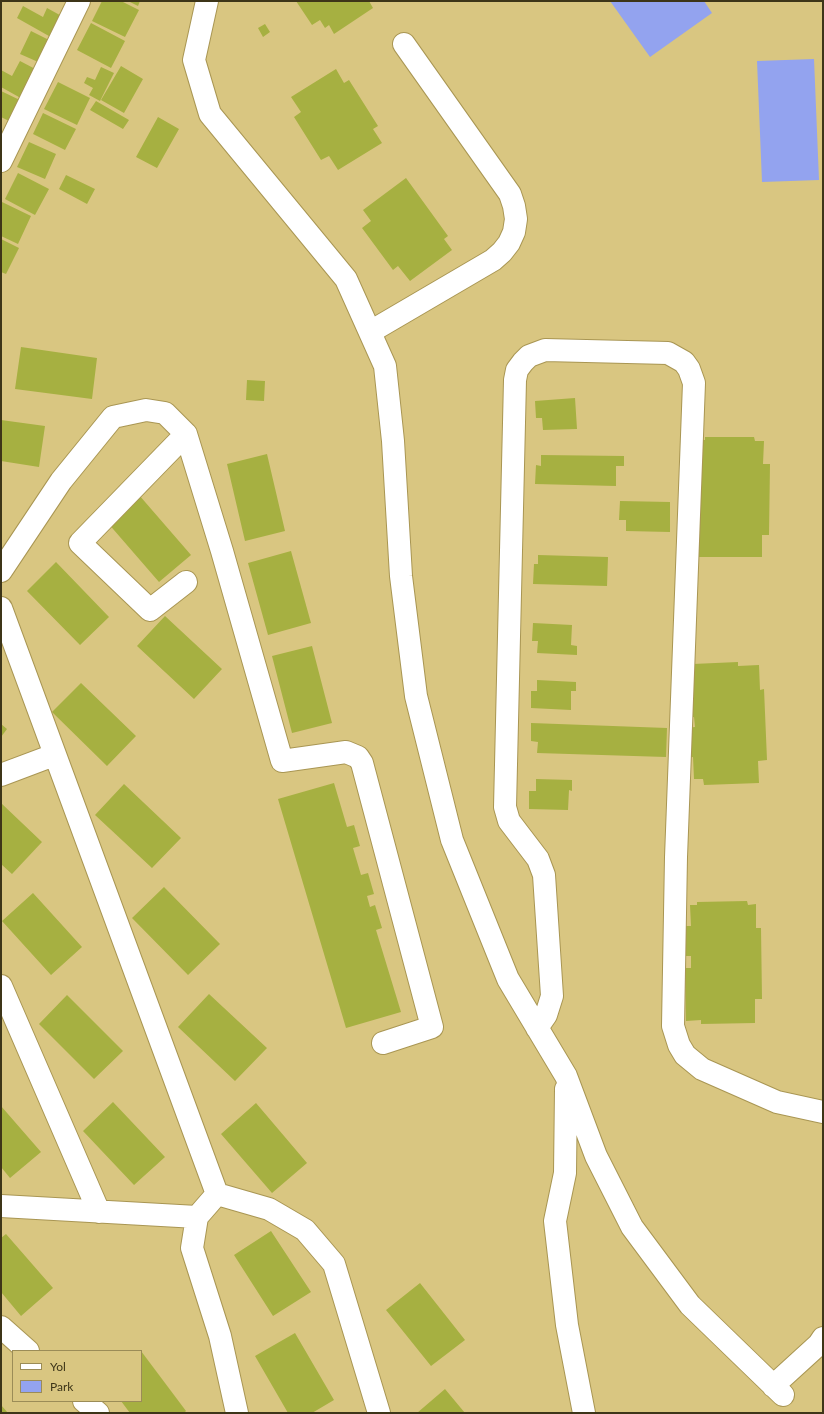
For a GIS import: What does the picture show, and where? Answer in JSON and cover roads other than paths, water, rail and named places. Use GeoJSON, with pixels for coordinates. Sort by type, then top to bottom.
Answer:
{"type":"FeatureCollection","features":[{"type":"Feature","properties":{"kind":"street"},"geometry":{"type":"LineString","coordinates":[[1,161],[80,1]]}},
{"type":"Feature","properties":{"kind":"street"},"geometry":{"type":"LineString","coordinates":[[207,1],[194,60],[210,114],[346,279],[385,366],[393,441],[401,576],[416,696],[452,840],[508,979],[566,1076],[596,1156],[632,1227],[690,1305],[778,1391],[820,1344],[823,1338]]}},
{"type":"Feature","properties":{"kind":"street"},"geometry":{"type":"LineString","coordinates":[[370,332],[492,260],[509,243],[514,232],[516,219],[510,194],[404,44]]}},
{"type":"Feature","properties":{"kind":"street"},"geometry":{"type":"LineString","coordinates":[[537,1028],[546,1015],[552,996],[544,875],[538,860],[509,821],[505,807],[515,380],[517,370],[523,362],[529,356],[545,350],[668,353],[684,362],[689,369],[694,383],[676,857],[672,1026],[677,1041],[685,1055],[702,1069],[777,1102],[823,1112]]}},
{"type":"Feature","properties":{"kind":"street"},"geometry":{"type":"LineString","coordinates":[[1,571],[60,481],[113,417],[146,410],[165,413],[186,434],[222,551],[282,761],[346,752],[358,757],[362,763],[432,1027],[383,1043]]}},
{"type":"Feature","properties":{"kind":"street"},"geometry":{"type":"LineString","coordinates":[[186,434],[80,544],[150,610],[186,582]]}},
{"type":"Feature","properties":{"kind":"street"},"geometry":{"type":"LineString","coordinates":[[1,608],[217,1194]]}},
{"type":"Feature","properties":{"kind":"street"},"geometry":{"type":"LineString","coordinates":[[1,775],[54,755]]}},
{"type":"Feature","properties":{"kind":"street"},"geometry":{"type":"LineString","coordinates":[[1,986],[98,1212]]}},
{"type":"Feature","properties":{"kind":"street"},"geometry":{"type":"LineString","coordinates":[[566,1076],[564,1173],[555,1220],[567,1325],[584,1413]]}},
{"type":"Feature","properties":{"kind":"street"},"geometry":{"type":"LineString","coordinates":[[217,1194],[198,1217],[192,1248],[220,1336],[237,1413]]}},
{"type":"Feature","properties":{"kind":"street"},"geometry":{"type":"LineString","coordinates":[[217,1194],[269,1209],[305,1230],[334,1264],[379,1413]]}},
{"type":"Feature","properties":{"kind":"street"},"geometry":{"type":"LineString","coordinates":[[1,1206],[198,1217]]}},
{"type":"Feature","properties":{"kind":"street"},"geometry":{"type":"LineString","coordinates":[[1,1327],[27,1350]]}},
{"type":"Feature","properties":{"kind":"street"},"geometry":{"type":"LineString","coordinates":[[85,1402],[98,1413]]}}]}
